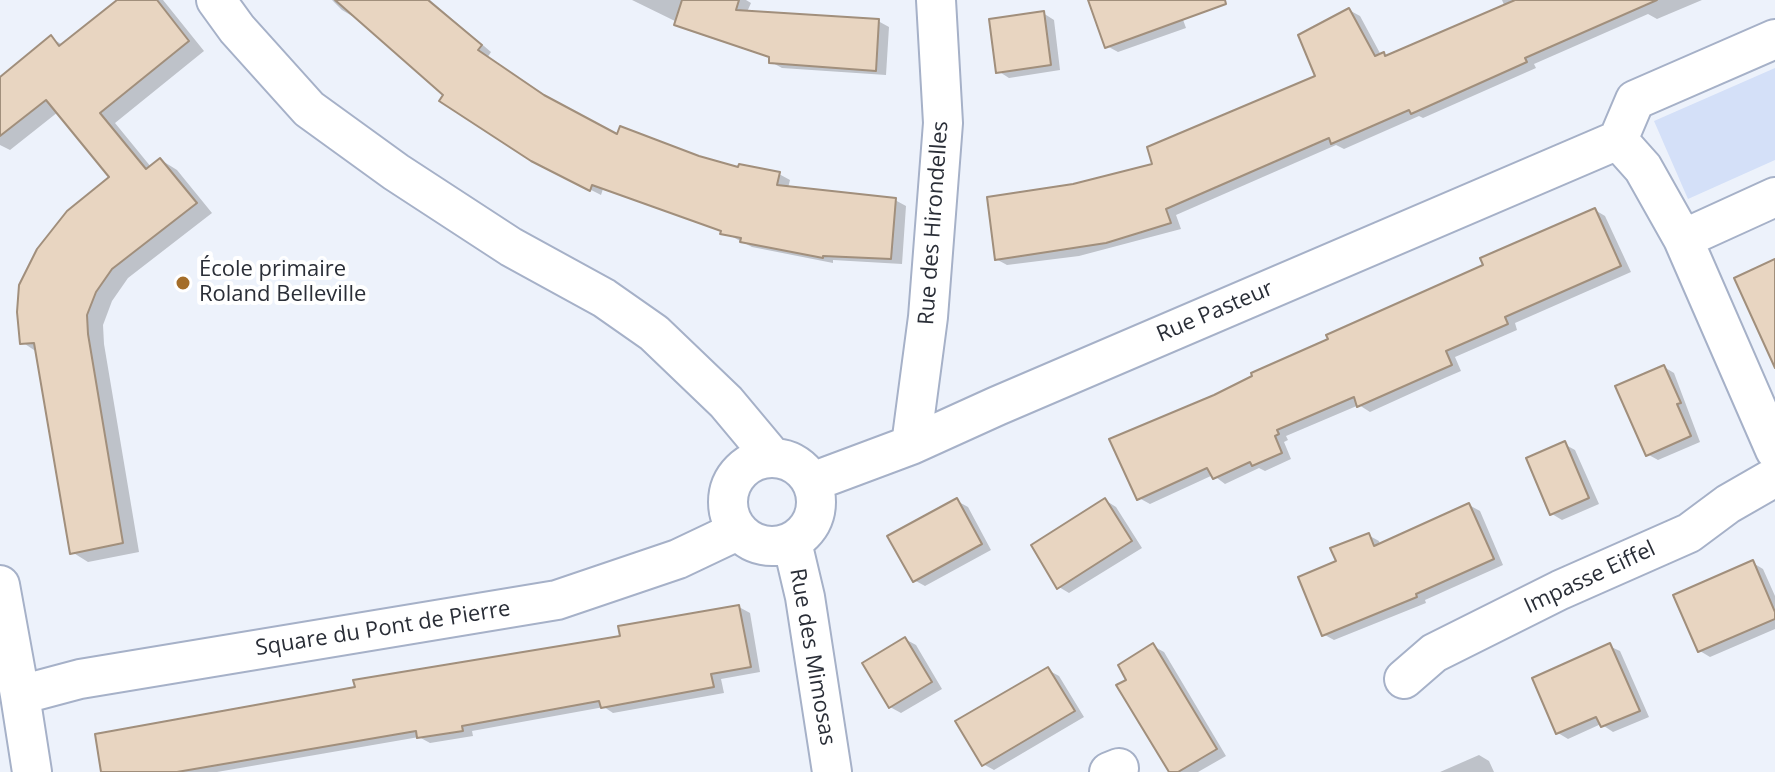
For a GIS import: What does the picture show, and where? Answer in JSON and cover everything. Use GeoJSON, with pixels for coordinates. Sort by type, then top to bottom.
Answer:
{"type":"FeatureCollection","features":[{"type":"Feature","properties":{"kind":"street"},"geometry":{"type":"LineString","coordinates":[[216,0],[237,29],[309,109],[396,172],[511,247],[604,298],[654,333],[726,402],[752,437],[772,457]]}},
{"type":"Feature","properties":{"kind":"street","name":"Rue des Hirondelles"},"geometry":{"type":"LineString","coordinates":[[911,445],[928,317],[943,123],[936,0]]}},
{"type":"Feature","properties":{"kind":"street"},"geometry":{"type":"LineString","coordinates":[[1775,39],[1635,100],[1618,140],[1643,168],[1683,239],[1775,450]]}},
{"type":"Feature","properties":{"kind":"street","name":"Rue Pasteur"},"geometry":{"type":"LineString","coordinates":[[812,482],[911,445],[1618,140]]}},
{"type":"Feature","properties":{"kind":"street"},"geometry":{"type":"LineString","coordinates":[[1683,239],[1775,197]]}},
{"type":"Feature","properties":{"kind":"street"},"geometry":{"type":"LineString","coordinates":[[772,457],[795,464],[812,482],[816,509],[812,522],[792,542],[763,546],[737,531],[726,503],[736,475],[746,466],[758,459],[772,457]]}},
{"type":"Feature","properties":{"kind":"street","name":"Impasse Eiffel"},"geometry":{"type":"LineString","coordinates":[[1404,679],[1434,653],[1560,590],[1689,533],[1728,504],[1775,477]]}},
{"type":"Feature","properties":{"kind":"street","name":"Square du Pont de Pierre"},"geometry":{"type":"LineString","coordinates":[[20,695],[80,679],[557,600],[678,559],[737,531]]}},
{"type":"Feature","properties":{"kind":"street","name":"Rue des Mimosas"},"geometry":{"type":"LineString","coordinates":[[792,542],[805,597],[832,772]]}},
{"type":"Feature","properties":{"kind":"street"},"geometry":{"type":"LineString","coordinates":[[0,585],[32,772]]}},
{"type":"Feature","properties":{"kind":"shaded area"},"geometry":{"type":"Polygon","coordinates":[[[1775,68],[1775,160],[1688,199],[1654,121],[1775,68]]]}},
{"type":"Feature","properties":{"kind":"building"},"geometry":{"type":"Polygon","coordinates":[[[117,0],[157,0],[189,41],[100,113],[146,169],[160,158],[197,203],[112,269],[96,292],[87,315],[123,543],[70,554],[34,343],[20,344],[17,312],[19,285],[37,249],[67,211],[109,177],[46,100],[0,136],[0,77],[51,35],[59,46],[117,0]]]}},
{"type":"Feature","properties":{"kind":"building"},"geometry":{"type":"Polygon","coordinates":[[[335,0],[428,0],[482,45],[478,50],[544,95],[617,134],[620,126],[699,156],[738,167],[739,164],[780,172],[777,185],[896,198],[891,259],[823,258],[740,242],[741,238],[720,234],[721,231],[592,185],[590,191],[531,161],[439,101],[443,95],[335,0]]]}},
{"type":"Feature","properties":{"kind":"building"},"geometry":{"type":"Polygon","coordinates":[[[682,0],[739,0],[736,10],[879,19],[876,71],[769,63],[769,57],[674,25],[682,0]]]}},
{"type":"Feature","properties":{"kind":"building"},"geometry":{"type":"Polygon","coordinates":[[[1088,0],[1225,0],[1226,4],[1105,48],[1088,0]]]}},
{"type":"Feature","properties":{"kind":"building"},"geometry":{"type":"Polygon","coordinates":[[[1515,0],[1657,0],[1525,58],[1527,62],[1411,114],[1409,110],[1331,144],[1329,138],[1166,209],[1171,223],[1106,243],[995,260],[987,197],[1073,184],[1152,164],[1147,147],[1315,76],[1298,35],[1349,8],[1375,56],[1384,52],[1385,56],[1515,0]]]}},
{"type":"Feature","properties":{"kind":"building"},"geometry":{"type":"Polygon","coordinates":[[[1044,11],[1051,65],[996,73],[989,19],[1044,11]]]}},
{"type":"Feature","properties":{"kind":"building"},"geometry":{"type":"Polygon","coordinates":[[[1595,208],[1621,266],[1505,317],[1508,324],[1446,351],[1452,365],[1357,407],[1354,397],[1277,430],[1279,434],[1275,436],[1282,453],[1252,466],[1250,462],[1213,479],[1207,468],[1137,500],[1109,439],[1214,395],[1252,376],[1251,373],[1328,339],[1326,335],[1483,265],[1480,258],[1595,208]]]}},
{"type":"Feature","properties":{"kind":"building"},"geometry":{"type":"Polygon","coordinates":[[[1775,259],[1775,368],[1734,278],[1775,259]]]}},
{"type":"Feature","properties":{"kind":"building"},"geometry":{"type":"Polygon","coordinates":[[[1664,365],[1691,436],[1646,456],[1615,386],[1664,365]]]}},
{"type":"Feature","properties":{"kind":"building"},"geometry":{"type":"Polygon","coordinates":[[[1565,441],[1589,498],[1550,515],[1526,458],[1565,441]]]}},
{"type":"Feature","properties":{"kind":"building"},"geometry":{"type":"Polygon","coordinates":[[[957,498],[982,544],[913,582],[887,536],[957,498]]]}},
{"type":"Feature","properties":{"kind":"building"},"geometry":{"type":"Polygon","coordinates":[[[1105,498],[1132,541],[1057,589],[1031,545],[1105,498]]]}},
{"type":"Feature","properties":{"kind":"building"},"geometry":{"type":"Polygon","coordinates":[[[1469,503],[1494,559],[1416,594],[1417,597],[1322,636],[1298,577],[1336,561],[1330,548],[1369,533],[1374,546],[1469,503]]]}},
{"type":"Feature","properties":{"kind":"building"},"geometry":{"type":"Polygon","coordinates":[[[1753,560],[1775,612],[1775,619],[1698,652],[1673,595],[1753,560]]]}},
{"type":"Feature","properties":{"kind":"building"},"geometry":{"type":"Polygon","coordinates":[[[739,605],[751,667],[711,674],[714,687],[601,708],[599,701],[462,726],[463,731],[417,738],[416,731],[177,772],[101,772],[95,734],[355,687],[353,680],[620,636],[618,626],[739,605]]]}},
{"type":"Feature","properties":{"kind":"building"},"geometry":{"type":"Polygon","coordinates":[[[905,637],[932,682],[889,708],[862,663],[905,637]]]}},
{"type":"Feature","properties":{"kind":"building"},"geometry":{"type":"Polygon","coordinates":[[[1153,643],[1217,749],[1178,772],[1169,772],[1116,685],[1126,680],[1118,665],[1153,643]]]}},
{"type":"Feature","properties":{"kind":"building"},"geometry":{"type":"Polygon","coordinates":[[[1610,643],[1640,711],[1601,727],[1596,717],[1556,734],[1532,678],[1610,643]]]}},
{"type":"Feature","properties":{"kind":"building"},"geometry":{"type":"Polygon","coordinates":[[[1048,667],[1075,711],[982,766],[955,721],[1048,667]]]}},
{"type":"Feature","properties":{"kind":"place","name":"École primaire Roland Belleville"},"geometry":{"type":"Point","coordinates":[183,283]}}]}
